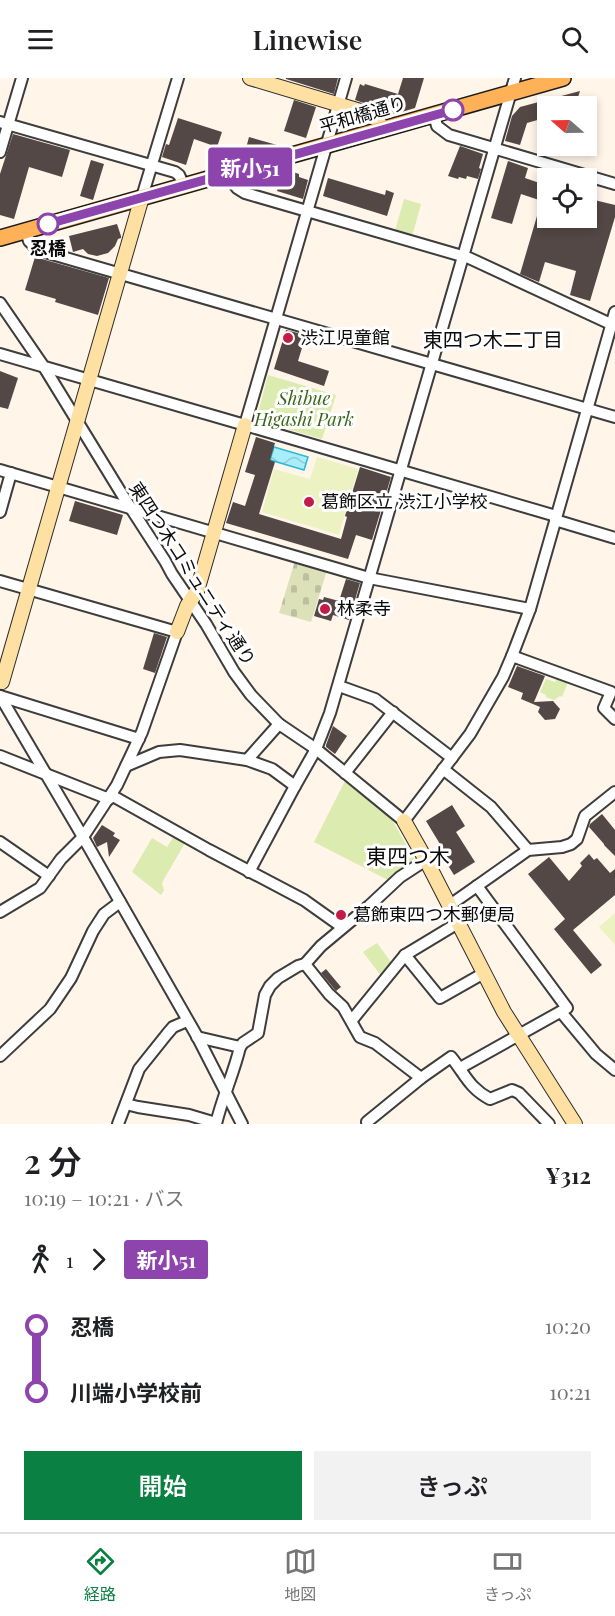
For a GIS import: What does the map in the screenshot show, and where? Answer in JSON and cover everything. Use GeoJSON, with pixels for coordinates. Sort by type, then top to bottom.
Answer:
{"type":"FeatureCollection","features":[{"type":"Feature","properties":{"kind":"main road","name":"平和橋通り"},"geometry":{"type":"LineString","coordinates":[[0,238],[563,78]]}},
{"type":"Feature","properties":{"kind":"street"},"geometry":{"type":"LineString","coordinates":[[0,152],[4,123],[22,78]]}},
{"type":"Feature","properties":{"kind":"street"},"geometry":{"type":"LineString","coordinates":[[1,689],[178,78]]}},
{"type":"Feature","properties":{"kind":"street"},"geometry":{"type":"LineString","coordinates":[[250,78],[374,116],[382,129]]}},
{"type":"Feature","properties":{"kind":"street"},"geometry":{"type":"LineString","coordinates":[[0,912],[40,888],[61,859],[83,837],[110,797],[139,739],[187,606],[197,591],[346,78]]}},
{"type":"Feature","properties":{"kind":"street"},"geometry":{"type":"LineString","coordinates":[[249,872],[316,749],[330,713],[515,78]]}},
{"type":"Feature","properties":{"kind":"street"},"geometry":{"type":"LineString","coordinates":[[434,115],[438,126],[449,135],[615,184]]}},
{"type":"Feature","properties":{"kind":"street"},"geometry":{"type":"LineString","coordinates":[[4,123],[174,172],[184,186]]}},
{"type":"Feature","properties":{"kind":"street"},"geometry":{"type":"LineString","coordinates":[[226,174],[240,191],[463,256],[613,326]]}},
{"type":"Feature","properties":{"kind":"street"},"geometry":{"type":"LineString","coordinates":[[26,231],[29,241],[39,249],[615,417]]}},
{"type":"Feature","properties":{"kind":"street","name":"東四つ木コミュニティ通り"},"geometry":{"type":"LineString","coordinates":[[0,303],[44,367],[130,508],[251,695],[279,724],[316,749],[404,821]]}},
{"type":"Feature","properties":{"kind":"street"},"geometry":{"type":"LineString","coordinates":[[575,1124],[504,1012],[404,821],[470,734],[503,677],[512,656],[530,609],[587,408],[613,326],[615,312]]}},
{"type":"Feature","properties":{"kind":"street"},"geometry":{"type":"LineString","coordinates":[[0,354],[401,471],[615,538]]}},
{"type":"Feature","properties":{"kind":"street"},"geometry":{"type":"LineString","coordinates":[[0,512],[6,471],[369,578],[530,609]]}},
{"type":"Feature","properties":{"kind":"street"},"geometry":{"type":"LineString","coordinates":[[0,581],[177,632]]}},
{"type":"Feature","properties":{"kind":"street"},"geometry":{"type":"LineString","coordinates":[[512,656],[613,688],[604,708],[615,719]]}},
{"type":"Feature","properties":{"kind":"street"},"geometry":{"type":"LineString","coordinates":[[339,686],[375,699],[452,758]]}},
{"type":"Feature","properties":{"kind":"street"},"geometry":{"type":"LineString","coordinates":[[139,739],[0,696],[197,1037],[242,1124]]}},
{"type":"Feature","properties":{"kind":"street"},"geometry":{"type":"LineString","coordinates":[[345,772],[393,712]]}},
{"type":"Feature","properties":{"kind":"street"},"geometry":{"type":"LineString","coordinates":[[247,760],[279,724]]}},
{"type":"Feature","properties":{"kind":"street"},"geometry":{"type":"LineString","coordinates":[[126,766],[159,752],[180,750],[247,760],[272,769],[294,786]]}},
{"type":"Feature","properties":{"kind":"street"},"geometry":{"type":"LineString","coordinates":[[0,756],[110,797],[304,900],[342,927]]}},
{"type":"Feature","properties":{"kind":"street"},"geometry":{"type":"LineString","coordinates":[[443,769],[491,807],[528,850]]}},
{"type":"Feature","properties":{"kind":"street"},"geometry":{"type":"LineString","coordinates":[[450,905],[528,850],[571,844],[577,839],[585,816],[615,792]]}},
{"type":"Feature","properties":{"kind":"street"},"geometry":{"type":"LineString","coordinates":[[0,842],[49,876]]}},
{"type":"Feature","properties":{"kind":"street"},"geometry":{"type":"LineString","coordinates":[[126,1104],[189,1115],[216,1124],[236,1066],[240,1047],[258,1033],[270,986],[278,978],[305,964],[321,946],[400,877],[426,860]]}},
{"type":"Feature","properties":{"kind":"street"},"geometry":{"type":"LineString","coordinates":[[460,1068],[567,1008],[477,886]]}},
{"type":"Feature","properties":{"kind":"street"},"geometry":{"type":"LineString","coordinates":[[0,1056],[50,1009],[71,978],[93,931],[104,915],[120,902]]}},
{"type":"Feature","properties":{"kind":"street"},"geometry":{"type":"LineString","coordinates":[[352,1020],[405,955],[458,923]]}},
{"type":"Feature","properties":{"kind":"street"},"geometry":{"type":"LineString","coordinates":[[405,955],[440,998],[484,973]]}},
{"type":"Feature","properties":{"kind":"street"},"geometry":{"type":"LineString","coordinates":[[305,964],[329,994],[343,1007],[360,1036],[375,1043],[421,1078]]}},
{"type":"Feature","properties":{"kind":"street"},"geometry":{"type":"LineString","coordinates":[[561,1012],[596,1054],[615,1070]]}},
{"type":"Feature","properties":{"kind":"street"},"geometry":{"type":"LineString","coordinates":[[118,1124],[139,1069],[166,1034],[187,1021]]}},
{"type":"Feature","properties":{"kind":"street"},"geometry":{"type":"LineString","coordinates":[[197,1037],[240,1047]]}},
{"type":"Feature","properties":{"kind":"street"},"geometry":{"type":"LineString","coordinates":[[367,1122],[451,1057],[472,1087],[484,1096],[490,1099],[512,1090],[519,1093],[549,1124]]}},
{"type":"Feature","properties":{"kind":"green space"},"geometry":{"type":"Polygon","coordinates":[[[404,199],[421,204],[413,233],[410,235],[395,231],[404,199]]]}},
{"type":"Feature","properties":{"kind":"green space","name":"Shibue Higashi Park"},"geometry":{"type":"Polygon","coordinates":[[[268,375],[336,395],[322,439],[260,421],[257,417],[268,375]]]}},
{"type":"Feature","properties":{"kind":"green space"},"geometry":{"type":"Polygon","coordinates":[[[317,457],[358,469],[339,535],[262,512],[274,469],[310,479],[317,457]]]}},
{"type":"Feature","properties":{"kind":"green space"},"geometry":{"type":"Polygon","coordinates":[[[295,561],[327,570],[311,622],[279,613],[295,561]]]}},
{"type":"Feature","properties":{"kind":"green space"},"geometry":{"type":"Polygon","coordinates":[[[557,678],[568,682],[562,697],[554,700],[540,692],[546,679],[555,682],[557,678]]]}},
{"type":"Feature","properties":{"kind":"green space"},"geometry":{"type":"Polygon","coordinates":[[[345,781],[392,820],[415,860],[388,880],[314,842],[345,781]]]}},
{"type":"Feature","properties":{"kind":"green space"},"geometry":{"type":"Polygon","coordinates":[[[175,835],[185,843],[164,879],[162,884],[164,890],[161,895],[132,872],[152,838],[167,847],[175,835]]]}},
{"type":"Feature","properties":{"kind":"green space"},"geometry":{"type":"Polygon","coordinates":[[[615,913],[615,945],[599,927],[615,913]]]}},
{"type":"Feature","properties":{"kind":"green space"},"geometry":{"type":"Polygon","coordinates":[[[377,943],[393,965],[382,977],[363,952],[377,943]]]}},
{"type":"Feature","properties":{"kind":"water"},"geometry":{"type":"Polygon","coordinates":[[[274,447],[308,457],[304,470],[270,460],[274,447]]]}},
{"type":"Feature","properties":{"kind":"building"},"geometry":{"type":"Polygon","coordinates":[[[286,78],[338,78],[334,94],[286,78]]]}},
{"type":"Feature","properties":{"kind":"building"},"geometry":{"type":"Polygon","coordinates":[[[403,78],[424,78],[415,108],[395,114],[355,100],[360,84],[398,94],[403,78]]]}},
{"type":"Feature","properties":{"kind":"building"},"geometry":{"type":"Polygon","coordinates":[[[580,91],[578,96],[561,96],[580,91]]]}},
{"type":"Feature","properties":{"kind":"building"},"geometry":{"type":"Polygon","coordinates":[[[294,100],[316,107],[306,138],[284,131],[294,100]]]}},
{"type":"Feature","properties":{"kind":"building"},"geometry":{"type":"Polygon","coordinates":[[[537,102],[537,120],[527,123],[520,145],[505,141],[512,116],[520,107],[537,102]]]}},
{"type":"Feature","properties":{"kind":"building"},"geometry":{"type":"Polygon","coordinates":[[[178,118],[222,132],[217,147],[194,139],[186,165],[162,157],[166,144],[169,145],[178,118]]]}},
{"type":"Feature","properties":{"kind":"building"},"geometry":{"type":"Polygon","coordinates":[[[13,134],[70,150],[62,177],[29,167],[14,219],[0,215],[0,174],[13,134]]]}},
{"type":"Feature","properties":{"kind":"building"},"geometry":{"type":"Polygon","coordinates":[[[249,137],[277,145],[250,153],[245,152],[249,137]]]}},
{"type":"Feature","properties":{"kind":"building"},"geometry":{"type":"Polygon","coordinates":[[[460,146],[483,154],[478,179],[467,176],[466,179],[459,177],[458,179],[448,176],[460,146]]]}},
{"type":"Feature","properties":{"kind":"building"},"geometry":{"type":"Polygon","coordinates":[[[91,160],[104,164],[93,200],[80,196],[91,160]]]}},
{"type":"Feature","properties":{"kind":"building"},"geometry":{"type":"Polygon","coordinates":[[[508,161],[528,168],[525,178],[537,182],[537,199],[521,194],[512,224],[491,218],[508,161]]]}},
{"type":"Feature","properties":{"kind":"building"},"geometry":{"type":"Polygon","coordinates":[[[290,171],[308,180],[303,199],[277,191],[283,172],[289,174],[290,171]]]}},
{"type":"Feature","properties":{"kind":"building"},"geometry":{"type":"Polygon","coordinates":[[[328,178],[385,195],[386,190],[394,193],[387,216],[323,196],[328,178]]]}},
{"type":"Feature","properties":{"kind":"building"},"geometry":{"type":"Polygon","coordinates":[[[597,201],[615,205],[615,217],[590,301],[570,295],[576,271],[545,262],[539,282],[520,274],[537,216],[537,228],[597,228],[597,201]]]}},
{"type":"Feature","properties":{"kind":"building"},"geometry":{"type":"Polygon","coordinates":[[[117,224],[121,238],[108,253],[97,256],[88,254],[83,249],[73,252],[69,236],[117,224]]]}},
{"type":"Feature","properties":{"kind":"building"},"geometry":{"type":"Polygon","coordinates":[[[35,257],[109,278],[98,315],[25,290],[35,257]]]}},
{"type":"Feature","properties":{"kind":"building"},"geometry":{"type":"Polygon","coordinates":[[[286,330],[306,335],[298,361],[329,371],[324,386],[274,369],[286,330]]]}},
{"type":"Feature","properties":{"kind":"building"},"geometry":{"type":"Polygon","coordinates":[[[0,371],[18,378],[8,409],[0,407],[0,371]]]}},
{"type":"Feature","properties":{"kind":"building"},"geometry":{"type":"Polygon","coordinates":[[[256,437],[275,443],[270,460],[275,462],[259,514],[341,539],[347,517],[345,516],[360,467],[391,477],[372,540],[356,535],[348,559],[226,523],[233,502],[245,506],[255,475],[245,472],[256,437]]]}},
{"type":"Feature","properties":{"kind":"building"},"geometry":{"type":"Polygon","coordinates":[[[75,501],[123,515],[117,535],[69,521],[75,501]]]}},
{"type":"Feature","properties":{"kind":"building"},"geometry":{"type":"Polygon","coordinates":[[[346,579],[360,583],[349,620],[333,615],[331,621],[314,616],[319,599],[323,600],[324,597],[339,601],[346,579]]]}},
{"type":"Feature","properties":{"kind":"building"},"geometry":{"type":"Polygon","coordinates":[[[154,633],[167,637],[155,673],[143,669],[154,633]]]}},
{"type":"Feature","properties":{"kind":"building"},"geometry":{"type":"Polygon","coordinates":[[[517,666],[545,676],[534,702],[553,701],[560,709],[555,719],[545,720],[538,712],[540,707],[521,699],[523,693],[508,687],[517,666]]]}},
{"type":"Feature","properties":{"kind":"building"},"geometry":{"type":"Polygon","coordinates":[[[333,726],[347,736],[335,754],[326,747],[333,726]]]}},
{"type":"Feature","properties":{"kind":"building"},"geometry":{"type":"Polygon","coordinates":[[[452,805],[465,826],[456,832],[475,862],[454,875],[439,851],[443,849],[426,821],[452,805]]]}},
{"type":"Feature","properties":{"kind":"building"},"geometry":{"type":"Polygon","coordinates":[[[602,814],[615,830],[615,856],[589,827],[602,814]]]}},
{"type":"Feature","properties":{"kind":"building"},"geometry":{"type":"Polygon","coordinates":[[[102,825],[115,833],[113,836],[120,840],[109,857],[107,842],[97,847],[93,838],[102,825]]]}},
{"type":"Feature","properties":{"kind":"building"},"geometry":{"type":"Polygon","coordinates":[[[589,854],[594,860],[597,858],[610,873],[615,869],[615,895],[573,930],[602,965],[591,974],[554,929],[565,919],[528,874],[549,857],[569,881],[582,866],[580,863],[589,854]]]}},
{"type":"Feature","properties":{"kind":"building"},"geometry":{"type":"Polygon","coordinates":[[[326,969],[341,987],[336,991],[321,973],[326,969]]]}},
{"type":"Feature","properties":{"kind":"bus line","name":"新小51"},"geometry":{"type":"LineString","coordinates":[[48,224],[453,110]]}},
{"type":"Feature","properties":{"kind":"place","name":"忍橋"},"geometry":{"type":"Point","coordinates":[48,224]}},
{"type":"Feature","properties":{"kind":"place","name":"渋江児童館"},"geometry":{"type":"Point","coordinates":[288,338]}},
{"type":"Feature","properties":{"kind":"place","name":"葛飾区立 渋江小学校"},"geometry":{"type":"Point","coordinates":[309,502]}},
{"type":"Feature","properties":{"kind":"place","name":"林柔寺"},"geometry":{"type":"Point","coordinates":[325,609]}},
{"type":"Feature","properties":{"kind":"place","name":"葛飾東四つ木郵便局"},"geometry":{"type":"Point","coordinates":[341,915]}},
{"type":"Feature","properties":{"kind":"district","name":"東四つ木二丁目"},"geometry":{"type":"Point","coordinates":[493,340]}},
{"type":"Feature","properties":{"kind":"district","name":"東四つ木"},"geometry":{"type":"Point","coordinates":[408,857]}}]}
